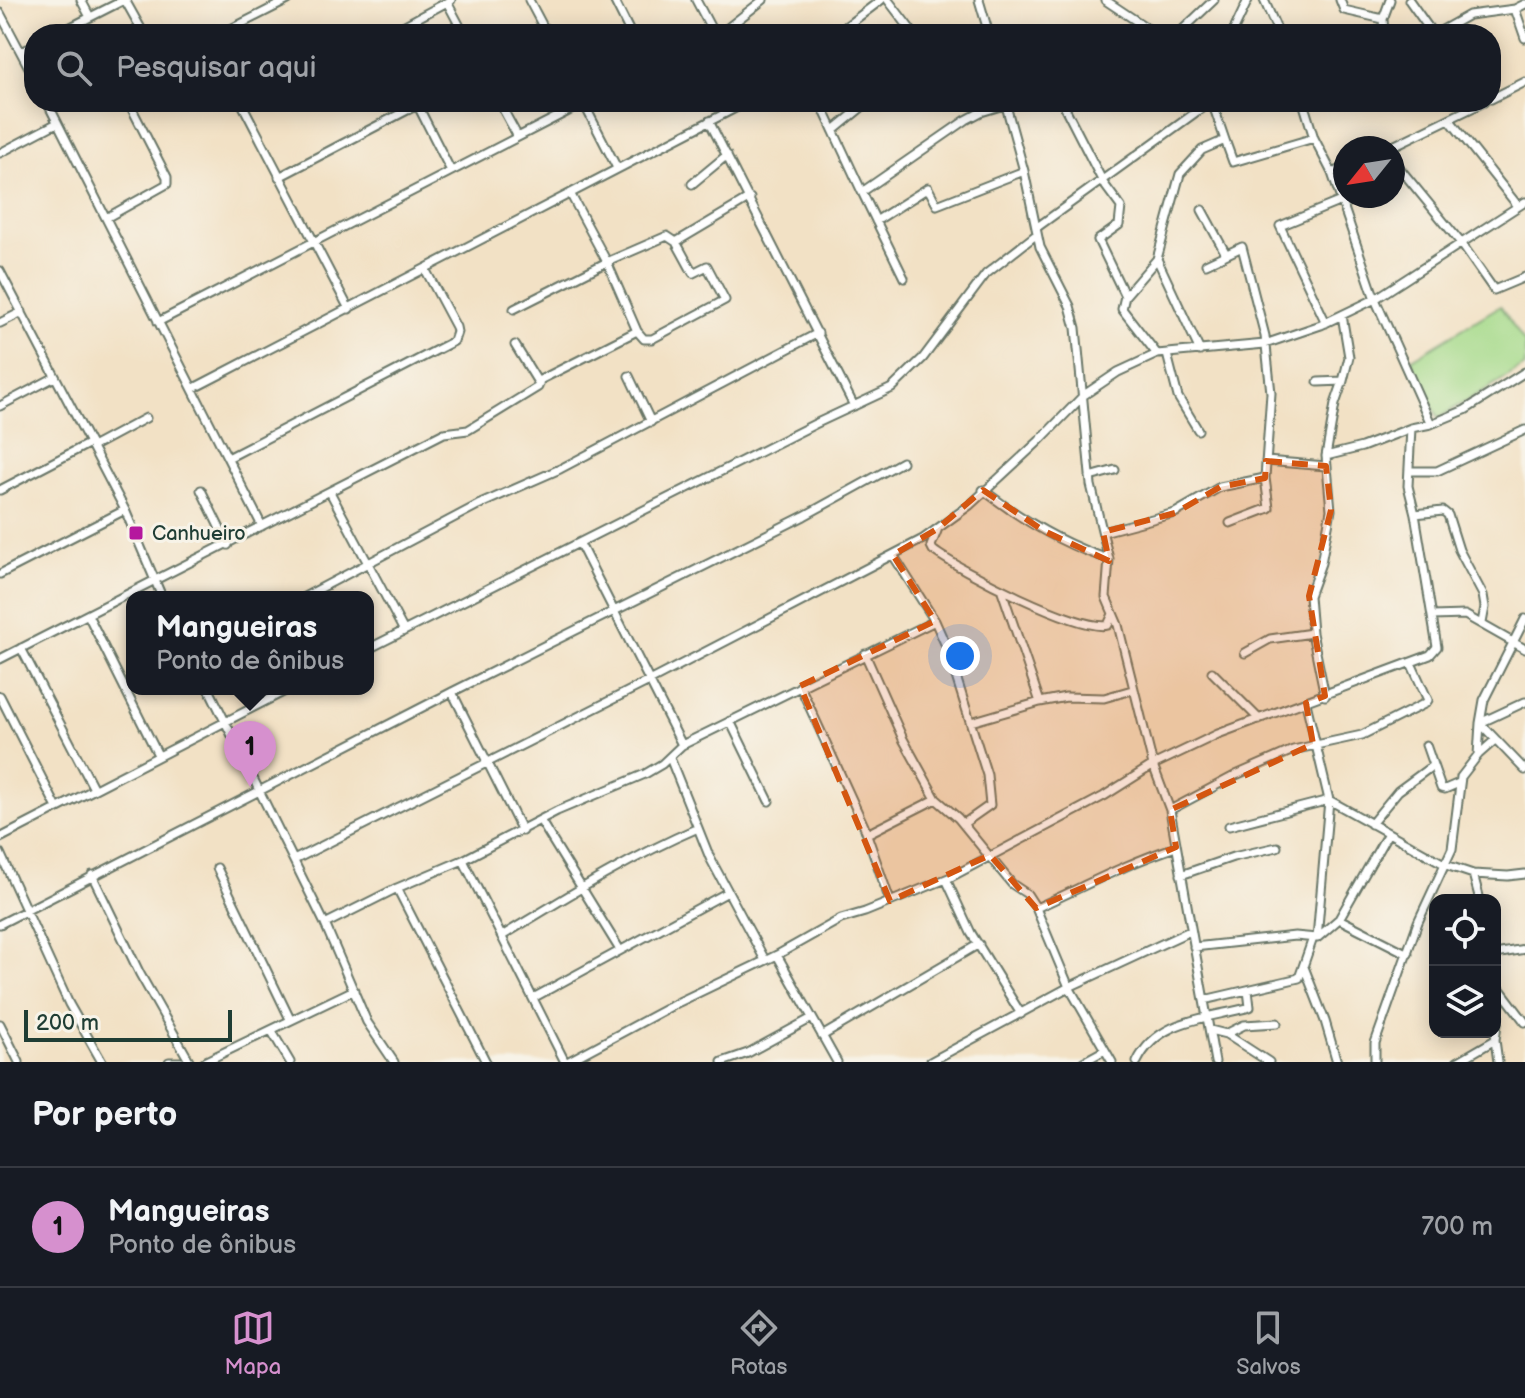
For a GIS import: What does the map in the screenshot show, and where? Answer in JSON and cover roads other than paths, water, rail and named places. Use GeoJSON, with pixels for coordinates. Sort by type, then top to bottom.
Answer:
{"type":"FeatureCollection","features":[{"type":"Feature","properties":{"kind":"street"},"geometry":{"type":"LineString","coordinates":[[81,0],[90,17]]}},
{"type":"Feature","properties":{"kind":"street"},"geometry":{"type":"LineString","coordinates":[[76,24],[124,0],[138,24]]}},
{"type":"Feature","properties":{"kind":"street"},"geometry":{"type":"LineString","coordinates":[[241,24],[288,0]]}},
{"type":"Feature","properties":{"kind":"street"},"geometry":{"type":"LineString","coordinates":[[529,0],[542,24]]}},
{"type":"Feature","properties":{"kind":"street"},"geometry":{"type":"LineString","coordinates":[[614,0],[626,24]]}},
{"type":"Feature","properties":{"kind":"street"},"geometry":{"type":"LineString","coordinates":[[696,0],[711,24]]}},
{"type":"Feature","properties":{"kind":"street"},"geometry":{"type":"LineString","coordinates":[[731,24],[763,0]]}},
{"type":"Feature","properties":{"kind":"street"},"geometry":{"type":"LineString","coordinates":[[888,0],[906,24]]}},
{"type":"Feature","properties":{"kind":"street"},"geometry":{"type":"LineString","coordinates":[[979,0],[986,24]]}},
{"type":"Feature","properties":{"kind":"street"},"geometry":{"type":"LineString","coordinates":[[1105,0],[1141,24]]}},
{"type":"Feature","properties":{"kind":"street"},"geometry":{"type":"LineString","coordinates":[[1189,24],[1214,0]]}},
{"type":"Feature","properties":{"kind":"street"},"geometry":{"type":"LineString","coordinates":[[1237,24],[1248,0]]}},
{"type":"Feature","properties":{"kind":"street"},"geometry":{"type":"LineString","coordinates":[[1264,0],[1275,24]]}},
{"type":"Feature","properties":{"kind":"street"},"geometry":{"type":"LineString","coordinates":[[1340,0],[1344,10],[1383,19]]}},
{"type":"Feature","properties":{"kind":"street"},"geometry":{"type":"LineString","coordinates":[[1383,24],[1390,0]]}},
{"type":"Feature","properties":{"kind":"street"},"geometry":{"type":"LineString","coordinates":[[1409,0],[1427,24]]}},
{"type":"Feature","properties":{"kind":"street"},"geometry":{"type":"LineString","coordinates":[[406,24],[449,1],[459,24]]}},
{"type":"Feature","properties":{"kind":"street"},"geometry":{"type":"LineString","coordinates":[[849,24],[879,1]]}},
{"type":"Feature","properties":{"kind":"street"},"geometry":{"type":"LineString","coordinates":[[1452,24],[1469,15],[1515,9],[1525,4]]}},
{"type":"Feature","properties":{"kind":"street"},"geometry":{"type":"LineString","coordinates":[[1515,9],[1525,38]]}},
{"type":"Feature","properties":{"kind":"street"},"geometry":{"type":"LineString","coordinates":[[0,13],[24,58]]}},
{"type":"Feature","properties":{"kind":"street"},"geometry":{"type":"LineString","coordinates":[[1501,94],[1525,82]]}},
{"type":"Feature","properties":{"kind":"street"},"geometry":{"type":"LineString","coordinates":[[52,112],[262,526]]}},
{"type":"Feature","properties":{"kind":"street"},"geometry":{"type":"LineString","coordinates":[[106,218],[167,184],[167,177],[134,112]]}},
{"type":"Feature","properties":{"kind":"street"},"geometry":{"type":"LineString","coordinates":[[246,112],[349,309]]}},
{"type":"Feature","properties":{"kind":"street"},"geometry":{"type":"LineString","coordinates":[[279,177],[399,112]]}},
{"type":"Feature","properties":{"kind":"street"},"geometry":{"type":"LineString","coordinates":[[421,112],[451,171]]}},
{"type":"Feature","properties":{"kind":"street"},"geometry":{"type":"LineString","coordinates":[[504,112],[518,137]]}},
{"type":"Feature","properties":{"kind":"street"},"geometry":{"type":"LineString","coordinates":[[158,322],[565,112]]}},
{"type":"Feature","properties":{"kind":"street"},"geometry":{"type":"LineString","coordinates":[[589,112],[617,168]]}},
{"type":"Feature","properties":{"kind":"street"},"geometry":{"type":"LineString","coordinates":[[194,388],[727,112]]}},
{"type":"Feature","properties":{"kind":"street"},"geometry":{"type":"LineString","coordinates":[[825,112],[904,278]]}},
{"type":"Feature","properties":{"kind":"street"},"geometry":{"type":"LineString","coordinates":[[834,130],[856,112]]}},
{"type":"Feature","properties":{"kind":"street"},"geometry":{"type":"LineString","coordinates":[[862,192],[966,120],[986,112]]}},
{"type":"Feature","properties":{"kind":"street"},"geometry":{"type":"LineString","coordinates":[[1010,112],[1036,231],[1046,260],[1070,306],[1076,328],[1090,477],[1109,559],[1106,597],[1131,668],[1132,690],[1153,765],[1170,810],[1215,1062]]}},
{"type":"Feature","properties":{"kind":"street"},"geometry":{"type":"LineString","coordinates":[[1067,112],[1122,211],[1119,225],[1098,240],[1125,296]]}},
{"type":"Feature","properties":{"kind":"street"},"geometry":{"type":"LineString","coordinates":[[374,646],[892,388],[923,358],[986,274],[1036,231],[1197,112]]}},
{"type":"Feature","properties":{"kind":"street"},"geometry":{"type":"LineString","coordinates":[[1215,112],[1233,162],[1314,138]]}},
{"type":"Feature","properties":{"kind":"street"},"geometry":{"type":"LineString","coordinates":[[1306,112],[1314,138],[1333,176]]}},
{"type":"Feature","properties":{"kind":"street"},"geometry":{"type":"LineString","coordinates":[[1405,140],[1463,112]]}},
{"type":"Feature","properties":{"kind":"street"},"geometry":{"type":"LineString","coordinates":[[294,860],[649,681],[893,555],[937,529],[970,505],[1084,395],[1106,379],[1157,354],[1265,344],[1326,323],[1375,299],[1522,206],[1449,119]]}},
{"type":"Feature","properties":{"kind":"street"},"geometry":{"type":"LineString","coordinates":[[709,121],[854,406]]}},
{"type":"Feature","properties":{"kind":"street"},"geometry":{"type":"LineString","coordinates":[[0,153],[57,123]]}},
{"type":"Feature","properties":{"kind":"street"},"geometry":{"type":"LineString","coordinates":[[1157,354],[1122,309],[1125,296],[1157,259],[1180,174],[1202,150],[1225,140]]}},
{"type":"Feature","properties":{"kind":"street"},"geometry":{"type":"LineString","coordinates":[[692,184],[727,155]]}},
{"type":"Feature","properties":{"kind":"street"},"geometry":{"type":"LineString","coordinates":[[876,221],[928,188],[937,205],[1024,171]]}},
{"type":"Feature","properties":{"kind":"street"},"geometry":{"type":"LineString","coordinates":[[1405,175],[1461,243],[1494,290],[1525,277]]}},
{"type":"Feature","properties":{"kind":"street"},"geometry":{"type":"LineString","coordinates":[[514,309],[607,262],[667,236],[676,242],[693,273],[707,266],[725,300],[652,339],[644,339],[637,331],[607,262],[571,195]]}},
{"type":"Feature","properties":{"kind":"street"},"geometry":{"type":"LineString","coordinates":[[676,242],[750,198]]}},
{"type":"Feature","properties":{"kind":"street"},"geometry":{"type":"LineString","coordinates":[[1326,323],[1280,226],[1333,204]]}},
{"type":"Feature","properties":{"kind":"street"},"geometry":{"type":"LineString","coordinates":[[1343,208],[1375,299],[1431,424]]}},
{"type":"Feature","properties":{"kind":"street"},"geometry":{"type":"LineString","coordinates":[[1202,210],[1226,254]]}},
{"type":"Feature","properties":{"kind":"street"},"geometry":{"type":"LineString","coordinates":[[1206,264],[1242,247],[1265,336],[1271,393],[1265,478],[1269,508],[1230,523]]}},
{"type":"Feature","properties":{"kind":"street"},"geometry":{"type":"LineString","coordinates":[[1157,259],[1200,351]]}},
{"type":"Feature","properties":{"kind":"street"},"geometry":{"type":"LineString","coordinates":[[228,458],[454,341],[456,327],[425,269]]}},
{"type":"Feature","properties":{"kind":"street"},"geometry":{"type":"LineString","coordinates":[[0,271],[125,510],[159,591]]}},
{"type":"Feature","properties":{"kind":"street"},"geometry":{"type":"LineString","coordinates":[[0,323],[22,312]]}},
{"type":"Feature","properties":{"kind":"street"},"geometry":{"type":"LineString","coordinates":[[1325,696],[1312,633],[1309,596],[1321,563],[1331,510],[1326,456],[1335,404],[1349,357],[1342,315]]}},
{"type":"Feature","properties":{"kind":"street"},"geometry":{"type":"LineString","coordinates":[[134,591],[444,433],[468,430],[538,387],[540,380],[637,331]]}},
{"type":"Feature","properties":{"kind":"street"},"geometry":{"type":"LineString","coordinates":[[316,591],[478,505],[560,469],[818,333]]}},
{"type":"Feature","properties":{"kind":"street"},"geometry":{"type":"LineString","coordinates":[[515,345],[539,384]]}},
{"type":"Feature","properties":{"kind":"street"},"geometry":{"type":"LineString","coordinates":[[1167,354],[1178,397],[1198,430]]}},
{"type":"Feature","properties":{"kind":"street"},"geometry":{"type":"LineString","coordinates":[[1326,456],[1362,447],[1465,410],[1525,372]]}},
{"type":"Feature","properties":{"kind":"street"},"geometry":{"type":"LineString","coordinates":[[629,376],[651,422]]}},
{"type":"Feature","properties":{"kind":"street"},"geometry":{"type":"LineString","coordinates":[[0,406],[55,377]]}},
{"type":"Feature","properties":{"kind":"street"},"geometry":{"type":"LineString","coordinates":[[1318,382],[1343,381]]}},
{"type":"Feature","properties":{"kind":"street"},"geometry":{"type":"LineString","coordinates":[[0,490],[146,418]]}},
{"type":"Feature","properties":{"kind":"street"},"geometry":{"type":"LineString","coordinates":[[463,860],[566,1062],[667,1008],[777,955],[841,919],[946,879],[1104,796],[1153,765],[1218,734],[1430,655],[1437,647],[1410,499],[1411,428]]}},
{"type":"Feature","properties":{"kind":"street"},"geometry":{"type":"LineString","coordinates":[[1410,471],[1437,471],[1525,430]]}},
{"type":"Feature","properties":{"kind":"street"},"geometry":{"type":"LineString","coordinates":[[1266,461],[1326,466]]}},
{"type":"Feature","properties":{"kind":"street"},"geometry":{"type":"LineString","coordinates":[[0,924],[804,516],[902,462]]}},
{"type":"Feature","properties":{"kind":"street"},"geometry":{"type":"LineString","coordinates":[[1090,477],[1115,470]]}},
{"type":"Feature","properties":{"kind":"street"},"geometry":{"type":"LineString","coordinates":[[1103,532],[1175,513],[1220,487],[1265,478]]}},
{"type":"Feature","properties":{"kind":"street"},"geometry":{"type":"LineString","coordinates":[[201,490],[228,545]]}},
{"type":"Feature","properties":{"kind":"street"},"geometry":{"type":"LineString","coordinates":[[983,490],[1044,531],[1091,554],[1109,559]]}},
{"type":"Feature","properties":{"kind":"street"},"geometry":{"type":"LineString","coordinates":[[330,492],[404,631]]}},
{"type":"Feature","properties":{"kind":"street"},"geometry":{"type":"LineString","coordinates":[[0,574],[125,510]]}},
{"type":"Feature","properties":{"kind":"street"},"geometry":{"type":"LineString","coordinates":[[1415,514],[1443,511],[1448,515],[1459,550],[1483,595],[1485,607],[1482,623]]}},
{"type":"Feature","properties":{"kind":"street"},"geometry":{"type":"LineString","coordinates":[[937,529],[931,546],[933,550],[1002,591],[1050,609],[1071,621],[1108,625],[1113,614]]}},
{"type":"Feature","properties":{"kind":"street"},"geometry":{"type":"LineString","coordinates":[[580,544],[682,745]]}},
{"type":"Feature","properties":{"kind":"street"},"geometry":{"type":"LineString","coordinates":[[893,555],[935,621],[947,648],[987,775],[990,805],[963,824]]}},
{"type":"Feature","properties":{"kind":"street"},"geometry":{"type":"LineString","coordinates":[[1002,591],[1040,702]]}},
{"type":"Feature","properties":{"kind":"street"},"geometry":{"type":"LineString","coordinates":[[0,659],[126,595]]}},
{"type":"Feature","properties":{"kind":"street"},"geometry":{"type":"LineString","coordinates":[[88,615],[126,691]]}},
{"type":"Feature","properties":{"kind":"street"},"geometry":{"type":"LineString","coordinates":[[1432,616],[1465,615],[1525,649]]}},
{"type":"Feature","properties":{"kind":"street"},"geometry":{"type":"LineString","coordinates":[[1478,755],[1484,700],[1525,619]]}},
{"type":"Feature","properties":{"kind":"street"},"geometry":{"type":"LineString","coordinates":[[325,924],[463,860],[540,820],[645,774],[670,758],[682,745],[935,621]]}},
{"type":"Feature","properties":{"kind":"street"},"geometry":{"type":"LineString","coordinates":[[1245,653],[1270,639],[1312,633]]}},
{"type":"Feature","properties":{"kind":"street"},"geometry":{"type":"LineString","coordinates":[[21,648],[94,789]]}},
{"type":"Feature","properties":{"kind":"street"},"geometry":{"type":"LineString","coordinates":[[865,654],[903,739],[936,799],[963,824],[1036,908],[1069,987],[1112,1062]]}},
{"type":"Feature","properties":{"kind":"street"},"geometry":{"type":"LineString","coordinates":[[1170,810],[1236,775],[1293,750],[1362,735],[1428,701],[1411,663]]}},
{"type":"Feature","properties":{"kind":"street"},"geometry":{"type":"LineString","coordinates":[[1212,672],[1259,719]]}},
{"type":"Feature","properties":{"kind":"street"},"geometry":{"type":"LineString","coordinates":[[800,686],[867,834],[890,901]]}},
{"type":"Feature","properties":{"kind":"street"},"geometry":{"type":"LineString","coordinates":[[971,722],[1040,702],[1066,697],[1104,698],[1132,690]]}},
{"type":"Feature","properties":{"kind":"street"},"geometry":{"type":"LineString","coordinates":[[452,692],[522,831]]}},
{"type":"Feature","properties":{"kind":"street"},"geometry":{"type":"LineString","coordinates":[[128,695],[158,755]]}},
{"type":"Feature","properties":{"kind":"street"},"geometry":{"type":"LineString","coordinates":[[212,695],[325,924],[367,1022],[394,1062]]}},
{"type":"Feature","properties":{"kind":"street"},"geometry":{"type":"LineString","coordinates":[[0,838],[277,695]]}},
{"type":"Feature","properties":{"kind":"street"},"geometry":{"type":"LineString","coordinates":[[0,696],[57,808]]}},
{"type":"Feature","properties":{"kind":"street"},"geometry":{"type":"LineString","coordinates":[[1480,723],[1525,702]]}},
{"type":"Feature","properties":{"kind":"street"},"geometry":{"type":"LineString","coordinates":[[1204,1000],[1294,981],[1301,976],[1315,938],[1329,800],[1313,744],[1306,703]]}},
{"type":"Feature","properties":{"kind":"street"},"geometry":{"type":"LineString","coordinates":[[730,721],[769,801]]}},
{"type":"Feature","properties":{"kind":"street"},"geometry":{"type":"LineString","coordinates":[[1480,723],[1525,770]]}},
{"type":"Feature","properties":{"kind":"street"},"geometry":{"type":"LineString","coordinates":[[1375,1062],[1375,1043],[1418,922],[1446,865],[1458,813],[1459,783],[1463,772],[1495,740]]}},
{"type":"Feature","properties":{"kind":"street"},"geometry":{"type":"LineString","coordinates":[[1426,745],[1443,790],[1459,783]]}},
{"type":"Feature","properties":{"kind":"street"},"geometry":{"type":"LineString","coordinates":[[670,758],[728,892],[765,960]]}},
{"type":"Feature","properties":{"kind":"street"},"geometry":{"type":"LineString","coordinates":[[1371,824],[1398,791],[1432,766]]}},
{"type":"Feature","properties":{"kind":"street"},"geometry":{"type":"LineString","coordinates":[[867,834],[936,799]]}},
{"type":"Feature","properties":{"kind":"street"},"geometry":{"type":"LineString","coordinates":[[1229,826],[1329,800],[1446,865],[1473,874],[1525,874]]}},
{"type":"Feature","properties":{"kind":"street"},"geometry":{"type":"LineString","coordinates":[[540,820],[620,950]]}},
{"type":"Feature","properties":{"kind":"street"},"geometry":{"type":"LineString","coordinates":[[502,936],[653,847],[698,828]]}},
{"type":"Feature","properties":{"kind":"street"},"geometry":{"type":"LineString","coordinates":[[1194,947],[1295,936],[1315,938],[1339,919],[1388,833]]}},
{"type":"Feature","properties":{"kind":"street"},"geometry":{"type":"LineString","coordinates":[[1036,908],[1119,867],[1176,847]]}},
{"type":"Feature","properties":{"kind":"street"},"geometry":{"type":"LineString","coordinates":[[1181,875],[1233,857],[1277,847]]}},
{"type":"Feature","properties":{"kind":"street"},"geometry":{"type":"LineString","coordinates":[[0,853],[69,1004],[102,1062]]}},
{"type":"Feature","properties":{"kind":"street"},"geometry":{"type":"LineString","coordinates":[[217,868],[290,1019]]}},
{"type":"Feature","properties":{"kind":"street"},"geometry":{"type":"LineString","coordinates":[[1473,874],[1478,894]]}},
{"type":"Feature","properties":{"kind":"street"},"geometry":{"type":"LineString","coordinates":[[92,875],[140,974],[190,1062]]}},
{"type":"Feature","properties":{"kind":"street"},"geometry":{"type":"LineString","coordinates":[[946,879],[956,903],[1021,1014]]}},
{"type":"Feature","properties":{"kind":"street"},"geometry":{"type":"LineString","coordinates":[[397,888],[486,1062]]}},
{"type":"Feature","properties":{"kind":"street"},"geometry":{"type":"LineString","coordinates":[[533,998],[728,892]]}},
{"type":"Feature","properties":{"kind":"street"},"geometry":{"type":"LineString","coordinates":[[1339,919],[1408,954]]}},
{"type":"Feature","properties":{"kind":"street"},"geometry":{"type":"LineString","coordinates":[[930,1062],[1069,987],[1190,931]]}},
{"type":"Feature","properties":{"kind":"street"},"geometry":{"type":"LineString","coordinates":[[822,1036],[979,944]]}},
{"type":"Feature","properties":{"kind":"street"},"geometry":{"type":"LineString","coordinates":[[1501,953],[1525,949]]}},
{"type":"Feature","properties":{"kind":"street"},"geometry":{"type":"LineString","coordinates":[[777,955],[837,1062]]}},
{"type":"Feature","properties":{"kind":"street"},"geometry":{"type":"LineString","coordinates":[[1304,967],[1331,1037],[1337,1062]]}},
{"type":"Feature","properties":{"kind":"street"},"geometry":{"type":"LineString","coordinates":[[204,1062],[354,990]]}},
{"type":"Feature","properties":{"kind":"street"},"geometry":{"type":"LineString","coordinates":[[1137,1062],[1155,1037],[1165,1029],[1250,1007],[1248,990]]}},
{"type":"Feature","properties":{"kind":"street"},"geometry":{"type":"LineString","coordinates":[[1501,991],[1525,1022]]}},
{"type":"Feature","properties":{"kind":"street"},"geometry":{"type":"LineString","coordinates":[[722,1062],[748,1053],[812,1018]]}},
{"type":"Feature","properties":{"kind":"street"},"geometry":{"type":"LineString","coordinates":[[1226,1034],[1244,1025],[1277,1023]]}},
{"type":"Feature","properties":{"kind":"street"},"geometry":{"type":"LineString","coordinates":[[0,1024],[19,1062]]}},
{"type":"Feature","properties":{"kind":"street"},"geometry":{"type":"LineString","coordinates":[[271,1030],[290,1062]]}},
{"type":"Feature","properties":{"kind":"street"},"geometry":{"type":"LineString","coordinates":[[1210,1030],[1226,1034],[1269,1062]]}},
{"type":"Feature","properties":{"kind":"street"},"geometry":{"type":"LineString","coordinates":[[1457,1062],[1495,1040],[1498,1062]]}},
{"type":"Feature","properties":{"kind":"street"},"geometry":{"type":"LineString","coordinates":[[1083,1062],[1105,1050]]}},
{"type":"Feature","properties":{"kind":"street"},"geometry":{"type":"LineString","coordinates":[[169,1062],[181,1062]]}},
{"type":"Feature","properties":{"kind":"place","name":"Canhueiro"},"geometry":{"type":"Point","coordinates":[136,533]}},
{"type":"Feature","properties":{"kind":"place","name":"Mangueiras"},"geometry":{"type":"Point","coordinates":[250,787]}}]}
